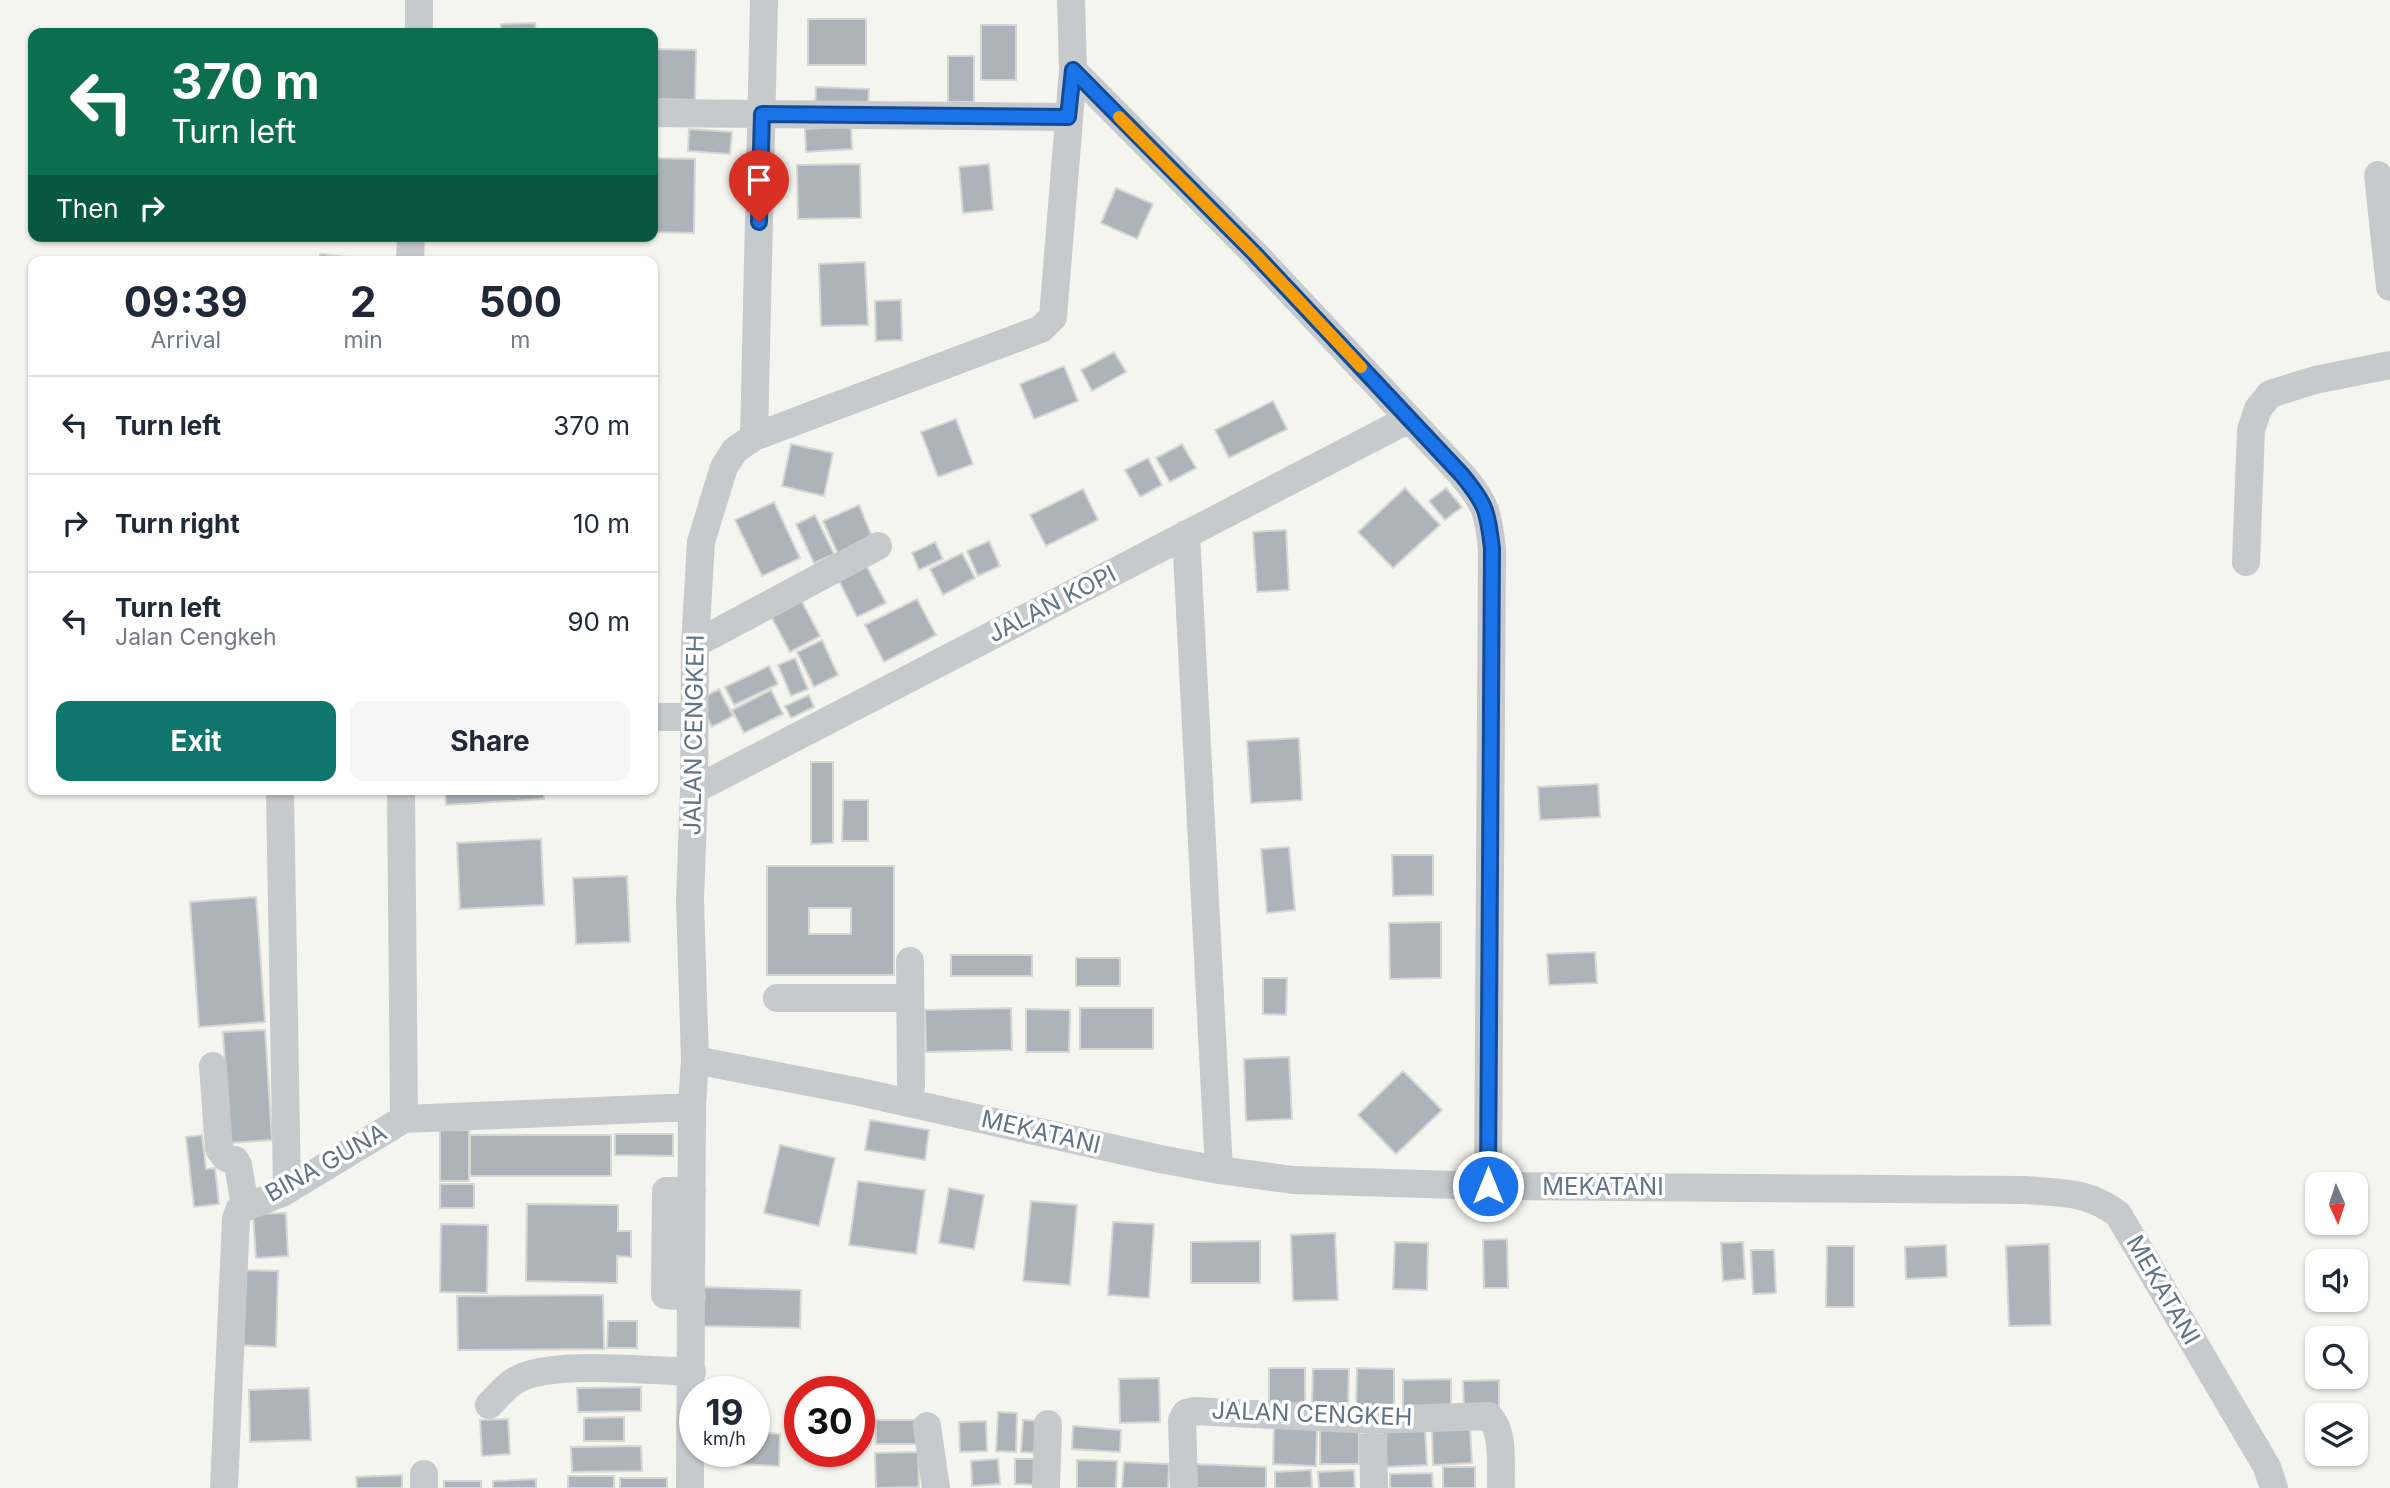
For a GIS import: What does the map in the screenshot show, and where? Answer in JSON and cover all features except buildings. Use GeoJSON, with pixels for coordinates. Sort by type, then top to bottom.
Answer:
{"type":"FeatureCollection","features":[{"type":"Feature","properties":{"kind":"street"},"geometry":{"type":"LineString","coordinates":[[419,0],[419,28]]}},
{"type":"Feature","properties":{"kind":"street"},"geometry":{"type":"LineString","coordinates":[[764,0],[754,437],[1041,330],[1048,324],[1053,317],[1073,70],[1071,0]]}},
{"type":"Feature","properties":{"kind":"street"},"geometry":{"type":"LineString","coordinates":[[1073,70],[1254,253],[1481,498],[1489,521],[1492,562],[1488,1186]]}},
{"type":"Feature","properties":{"kind":"street"},"geometry":{"type":"LineString","coordinates":[[658,113],[1068,117]]}},
{"type":"Feature","properties":{"kind":"street"},"geometry":{"type":"LineString","coordinates":[[2378,175],[2390,287]]}},
{"type":"Feature","properties":{"kind":"street"},"geometry":{"type":"LineString","coordinates":[[2246,562],[2251,430],[2258,409],[2270,394],[2315,380],[2390,365]]}},
{"type":"Feature","properties":{"kind":"street","name":"JALAN KOPI"},"geometry":{"type":"LineString","coordinates":[[694,790],[1409,419]]}},
{"type":"Feature","properties":{"kind":"street","name":"JALAN CENGKEH"},"geometry":{"type":"LineString","coordinates":[[690,1488],[692,1107],[695,1060],[690,901],[695,644],[701,542],[724,467],[735,450],[754,437]]}},
{"type":"Feature","properties":{"kind":"street"},"geometry":{"type":"LineString","coordinates":[[1186,534],[1219,1170]]}},
{"type":"Feature","properties":{"kind":"street"},"geometry":{"type":"LineString","coordinates":[[695,644],[878,546]]}},
{"type":"Feature","properties":{"kind":"street"},"geometry":{"type":"LineString","coordinates":[[658,717],[694,717]]}},
{"type":"Feature","properties":{"kind":"street"},"geometry":{"type":"LineString","coordinates":[[280,795],[287,1190]]}},
{"type":"Feature","properties":{"kind":"street"},"geometry":{"type":"LineString","coordinates":[[401,795],[404,1119]]}},
{"type":"Feature","properties":{"kind":"street"},"geometry":{"type":"LineString","coordinates":[[908,1103],[911,1086],[910,961]]}},
{"type":"Feature","properties":{"kind":"street"},"geometry":{"type":"LineString","coordinates":[[776,998],[910,998]]}},
{"type":"Feature","properties":{"kind":"street","name":"MEKATANI"},"geometry":{"type":"LineString","coordinates":[[695,1060],[1219,1170],[1293,1180],[1488,1186],[2024,1190],[2081,1195],[2101,1201],[2118,1214],[2267,1467],[2274,1488]]}},
{"type":"Feature","properties":{"kind":"street"},"geometry":{"type":"LineString","coordinates":[[213,1066],[219,1149],[226,1158],[235,1160],[238,1165],[244,1206]]}},
{"type":"Feature","properties":{"kind":"street","name":"BINA GUNA"},"geometry":{"type":"LineString","coordinates":[[224,1488],[236,1219],[239,1210],[287,1190],[404,1119],[692,1107]]}},
{"type":"Feature","properties":{"kind":"street"},"geometry":{"type":"LineString","coordinates":[[489,1405],[514,1381],[539,1370],[566,1368],[692,1373]]}},
{"type":"Feature","properties":{"kind":"street","name":"JALAN CENGKEH"},"geometry":{"type":"LineString","coordinates":[[1184,1488],[1182,1420],[1186,1413],[1194,1411],[1373,1420],[1489,1416],[1497,1424],[1501,1488]]}},
{"type":"Feature","properties":{"kind":"street"},"geometry":{"type":"LineString","coordinates":[[1373,1420],[1374,1488]]}},
{"type":"Feature","properties":{"kind":"street"},"geometry":{"type":"LineString","coordinates":[[1046,1488],[1048,1424]]}},
{"type":"Feature","properties":{"kind":"street"},"geometry":{"type":"LineString","coordinates":[[927,1426],[936,1488]]}},
{"type":"Feature","properties":{"kind":"slow traffic"},"geometry":{"type":"LineString","coordinates":[[1119,117],[1254,253],[1361,367]]}},
{"type":"Feature","properties":{"kind":"route"},"geometry":{"type":"LineString","coordinates":[[759,222],[762,114],[1068,117],[1073,70],[1254,253],[1481,498],[1489,521],[1492,549],[1488,1186]]}}]}
